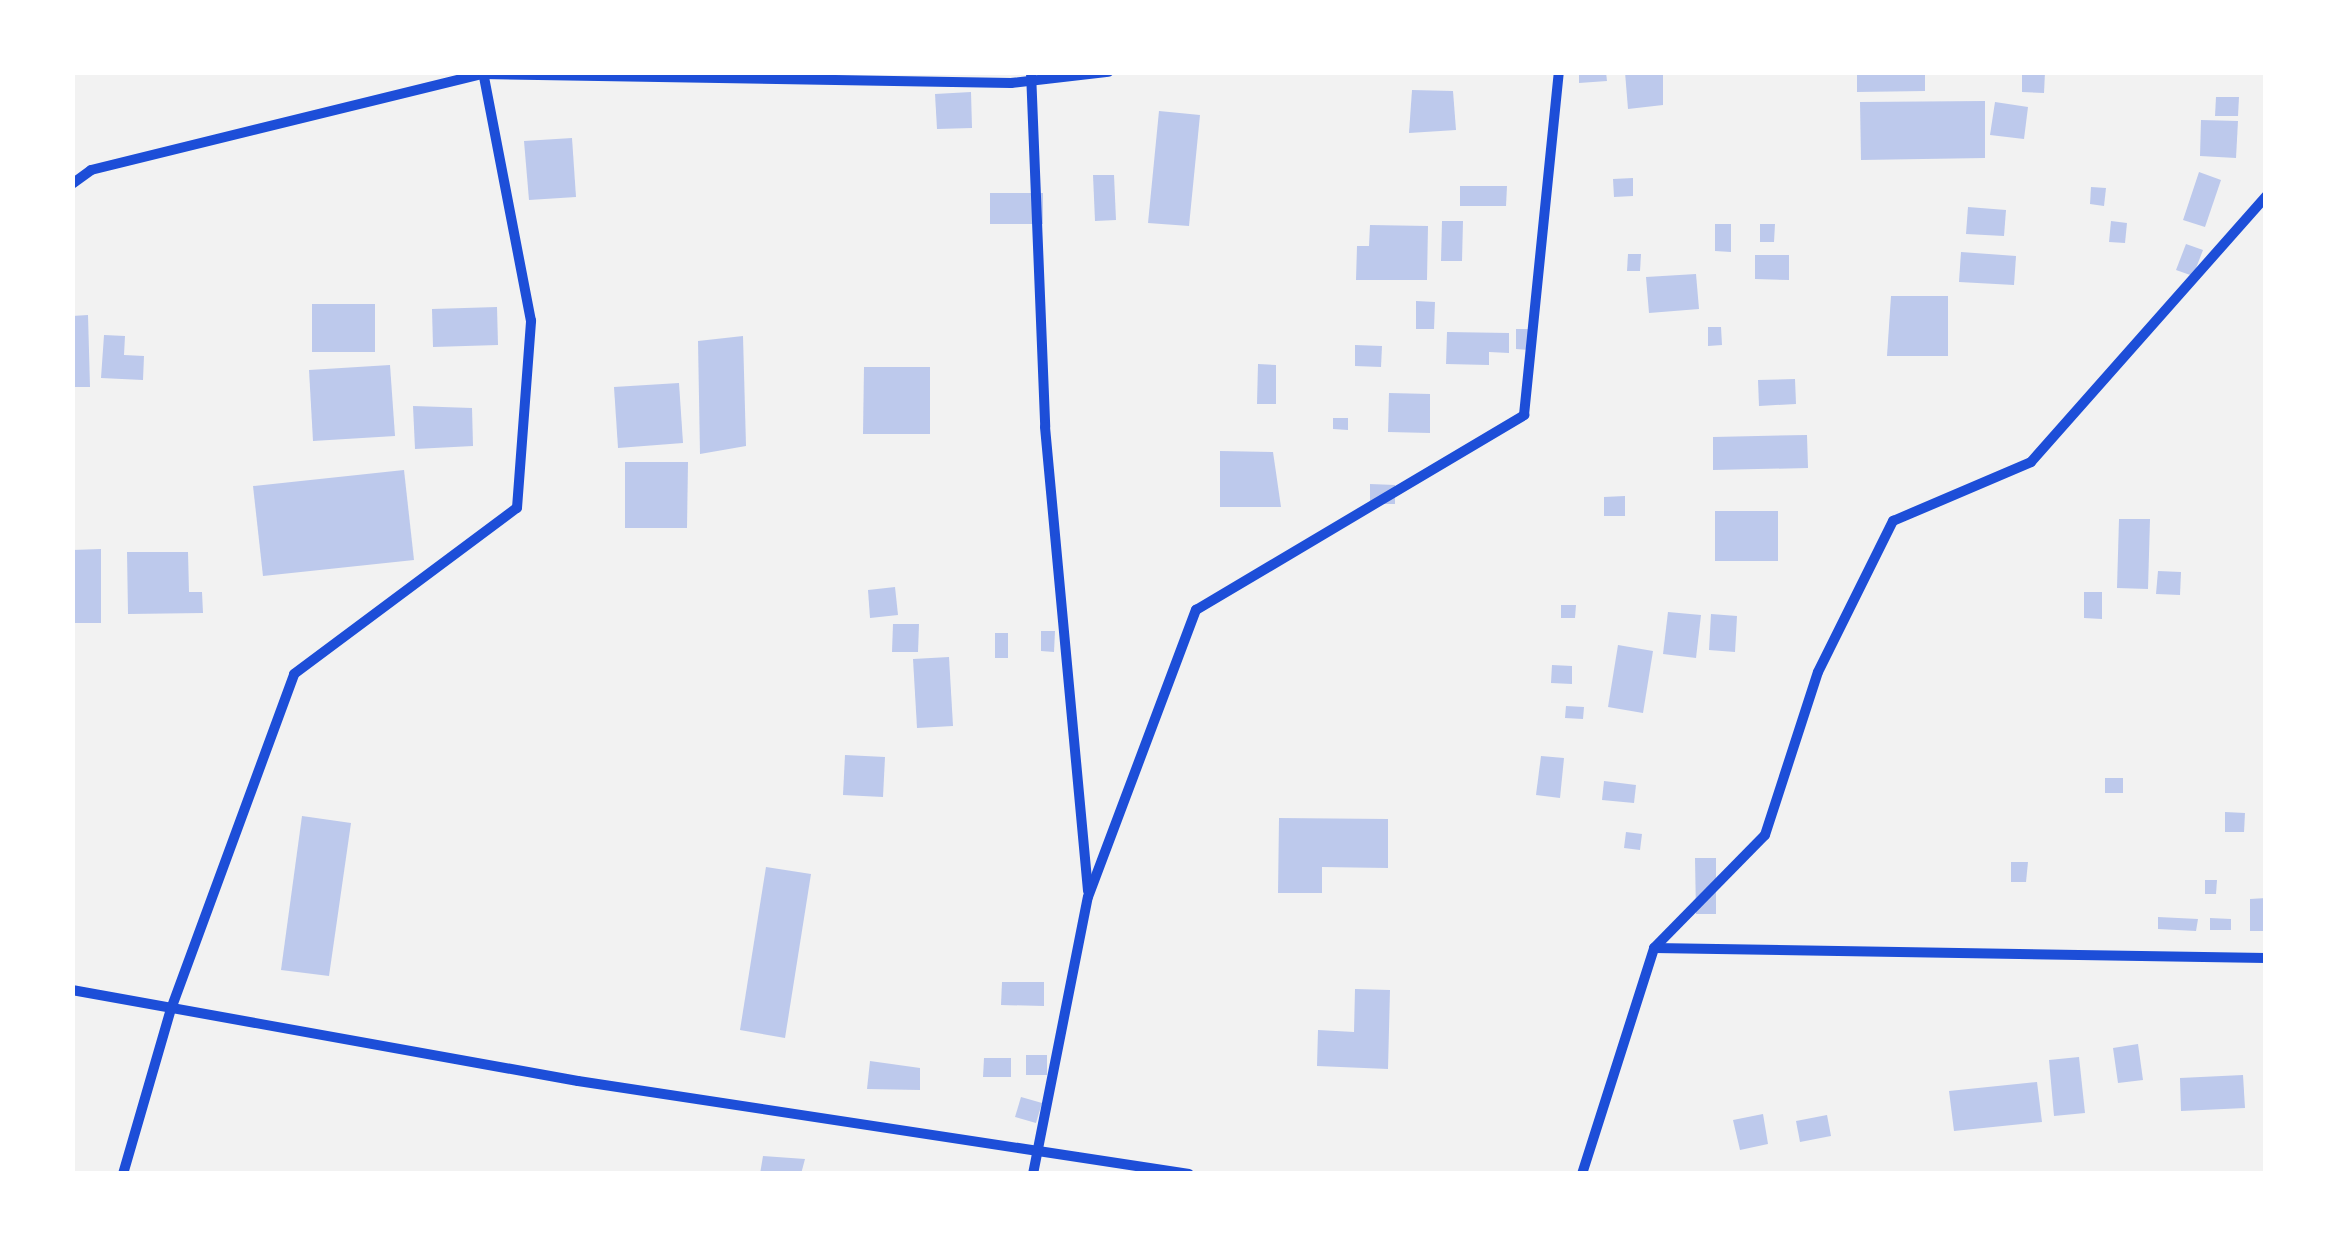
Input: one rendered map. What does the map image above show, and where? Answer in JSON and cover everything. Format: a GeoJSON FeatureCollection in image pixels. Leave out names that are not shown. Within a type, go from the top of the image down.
{"type":"FeatureCollection","features":[{"type":"Feature","properties":{"kind":"street"},"geometry":{"type":"LineString","coordinates":[[72,184],[91,170],[483,73],[1032,77],[1108,72]]}},
{"type":"Feature","properties":{"kind":"street"},"geometry":{"type":"LineString","coordinates":[[1033,1174],[1042,1157],[1088,897],[1196,610],[1524,415],[1558,72]]}},
{"type":"Feature","properties":{"kind":"street"},"geometry":{"type":"LineString","coordinates":[[122,1174],[171,1008],[294,674],[517,508],[531,320],[483,73]]}},
{"type":"Feature","properties":{"kind":"street"},"geometry":{"type":"LineString","coordinates":[[1032,77],[1045,427],[1088,897]]}},
{"type":"Feature","properties":{"kind":"street"},"geometry":{"type":"LineString","coordinates":[[1582,1174],[1654,948],[1764,835],[1818,672],[1894,520],[2030,462],[2266,196]]}},
{"type":"Feature","properties":{"kind":"street"},"geometry":{"type":"LineString","coordinates":[[1654,948],[2266,958]]}},
{"type":"Feature","properties":{"kind":"street"},"geometry":{"type":"LineString","coordinates":[[72,990],[1042,1157],[1189,1174]]}},
{"type":"Feature","properties":{"kind":"building"},"geometry":{"type":"Polygon","coordinates":[[[1579,72],[1606,72],[1607,81],[1579,83],[1579,72]]]}},
{"type":"Feature","properties":{"kind":"building"},"geometry":{"type":"Polygon","coordinates":[[[1625,72],[1663,72],[1663,105],[1628,109],[1625,72]]]}},
{"type":"Feature","properties":{"kind":"building"},"geometry":{"type":"Polygon","coordinates":[[[1857,72],[1925,72],[1925,91],[1857,92],[1857,72]]]}},
{"type":"Feature","properties":{"kind":"building"},"geometry":{"type":"Polygon","coordinates":[[[2022,72],[2045,72],[2044,93],[2022,92],[2022,72]]]}},
{"type":"Feature","properties":{"kind":"building"},"geometry":{"type":"Polygon","coordinates":[[[1412,90],[1453,91],[1456,130],[1409,133],[1412,90]]]}},
{"type":"Feature","properties":{"kind":"building"},"geometry":{"type":"Polygon","coordinates":[[[971,92],[972,128],[937,129],[935,94],[971,92]]]}},
{"type":"Feature","properties":{"kind":"building"},"geometry":{"type":"Polygon","coordinates":[[[2216,97],[2239,97],[2238,116],[2215,116],[2216,97]]]}},
{"type":"Feature","properties":{"kind":"building"},"geometry":{"type":"Polygon","coordinates":[[[1985,101],[1985,158],[1861,160],[1860,102],[1985,101]]]}},
{"type":"Feature","properties":{"kind":"building"},"geometry":{"type":"Polygon","coordinates":[[[1995,102],[2028,107],[2024,139],[1990,135],[1995,102]]]}},
{"type":"Feature","properties":{"kind":"building"},"geometry":{"type":"Polygon","coordinates":[[[1159,111],[1200,115],[1189,226],[1148,223],[1159,111]]]}},
{"type":"Feature","properties":{"kind":"building"},"geometry":{"type":"Polygon","coordinates":[[[2201,120],[2238,121],[2236,158],[2200,156],[2201,120]]]}},
{"type":"Feature","properties":{"kind":"building"},"geometry":{"type":"Polygon","coordinates":[[[572,138],[576,197],[529,200],[524,141],[572,138]]]}},
{"type":"Feature","properties":{"kind":"building"},"geometry":{"type":"Polygon","coordinates":[[[2199,172],[2221,180],[2205,227],[2183,220],[2199,172]]]}},
{"type":"Feature","properties":{"kind":"building"},"geometry":{"type":"Polygon","coordinates":[[[1093,175],[1114,175],[1116,220],[1095,221],[1093,175]]]}},
{"type":"Feature","properties":{"kind":"building"},"geometry":{"type":"Polygon","coordinates":[[[1633,178],[1633,196],[1614,197],[1613,179],[1633,178]]]}},
{"type":"Feature","properties":{"kind":"building"},"geometry":{"type":"Polygon","coordinates":[[[1460,186],[1507,186],[1506,206],[1460,206],[1460,186]]]}},
{"type":"Feature","properties":{"kind":"building"},"geometry":{"type":"Polygon","coordinates":[[[2091,187],[2106,188],[2104,206],[2090,204],[2091,187]]]}},
{"type":"Feature","properties":{"kind":"building"},"geometry":{"type":"Polygon","coordinates":[[[990,193],[1043,193],[1043,224],[990,224],[990,193]]]}},
{"type":"Feature","properties":{"kind":"building"},"geometry":{"type":"Polygon","coordinates":[[[1968,207],[2006,210],[2004,236],[1966,234],[1968,207]]]}},
{"type":"Feature","properties":{"kind":"building"},"geometry":{"type":"Polygon","coordinates":[[[1442,221],[1463,221],[1462,261],[1441,261],[1442,221]]]}},
{"type":"Feature","properties":{"kind":"building"},"geometry":{"type":"Polygon","coordinates":[[[2111,221],[2127,223],[2125,243],[2109,242],[2111,221]]]}},
{"type":"Feature","properties":{"kind":"building"},"geometry":{"type":"Polygon","coordinates":[[[1715,224],[1731,224],[1731,252],[1715,251],[1715,224]]]}},
{"type":"Feature","properties":{"kind":"building"},"geometry":{"type":"Polygon","coordinates":[[[1760,224],[1775,224],[1774,242],[1760,242],[1760,224]]]}},
{"type":"Feature","properties":{"kind":"building"},"geometry":{"type":"Polygon","coordinates":[[[1370,225],[1428,226],[1427,280],[1356,280],[1357,246],[1369,246],[1370,225]]]}},
{"type":"Feature","properties":{"kind":"building"},"geometry":{"type":"Polygon","coordinates":[[[2186,244],[2203,250],[2193,276],[2176,270],[2186,244]]]}},
{"type":"Feature","properties":{"kind":"building"},"geometry":{"type":"Polygon","coordinates":[[[1961,252],[2016,256],[2014,285],[1959,282],[1961,252]]]}},
{"type":"Feature","properties":{"kind":"building"},"geometry":{"type":"Polygon","coordinates":[[[1628,254],[1641,254],[1640,271],[1627,271],[1628,254]]]}},
{"type":"Feature","properties":{"kind":"building"},"geometry":{"type":"Polygon","coordinates":[[[1755,255],[1789,255],[1789,280],[1755,279],[1755,255]]]}},
{"type":"Feature","properties":{"kind":"building"},"geometry":{"type":"Polygon","coordinates":[[[1696,274],[1699,309],[1649,313],[1646,277],[1696,274]]]}},
{"type":"Feature","properties":{"kind":"building"},"geometry":{"type":"Polygon","coordinates":[[[1891,296],[1948,296],[1948,356],[1887,356],[1891,296]]]}},
{"type":"Feature","properties":{"kind":"building"},"geometry":{"type":"Polygon","coordinates":[[[1416,301],[1435,302],[1434,329],[1416,329],[1416,301]]]}},
{"type":"Feature","properties":{"kind":"building"},"geometry":{"type":"Polygon","coordinates":[[[312,304],[375,304],[375,352],[312,352],[312,304]]]}},
{"type":"Feature","properties":{"kind":"building"},"geometry":{"type":"Polygon","coordinates":[[[497,307],[498,345],[433,347],[432,309],[497,307]]]}},
{"type":"Feature","properties":{"kind":"building"},"geometry":{"type":"Polygon","coordinates":[[[88,315],[90,387],[72,387],[72,316],[88,315]]]}},
{"type":"Feature","properties":{"kind":"building"},"geometry":{"type":"Polygon","coordinates":[[[1708,327],[1721,327],[1722,345],[1708,346],[1708,327]]]}},
{"type":"Feature","properties":{"kind":"building"},"geometry":{"type":"Polygon","coordinates":[[[1516,329],[1531,329],[1530,350],[1516,349],[1516,329]]]}},
{"type":"Feature","properties":{"kind":"building"},"geometry":{"type":"Polygon","coordinates":[[[1447,332],[1509,333],[1509,353],[1489,352],[1489,365],[1446,364],[1447,332]]]}},
{"type":"Feature","properties":{"kind":"building"},"geometry":{"type":"Polygon","coordinates":[[[104,335],[125,336],[124,355],[144,356],[143,380],[101,378],[104,335]]]}},
{"type":"Feature","properties":{"kind":"building"},"geometry":{"type":"Polygon","coordinates":[[[743,336],[746,446],[700,454],[698,341],[743,336]]]}},
{"type":"Feature","properties":{"kind":"building"},"geometry":{"type":"Polygon","coordinates":[[[1355,345],[1382,346],[1381,367],[1355,366],[1355,345]]]}},
{"type":"Feature","properties":{"kind":"building"},"geometry":{"type":"Polygon","coordinates":[[[1258,364],[1276,365],[1276,404],[1257,404],[1258,364]]]}},
{"type":"Feature","properties":{"kind":"building"},"geometry":{"type":"Polygon","coordinates":[[[390,365],[395,436],[313,441],[309,370],[390,365]]]}},
{"type":"Feature","properties":{"kind":"building"},"geometry":{"type":"Polygon","coordinates":[[[864,367],[930,367],[930,434],[863,434],[864,367]]]}},
{"type":"Feature","properties":{"kind":"building"},"geometry":{"type":"Polygon","coordinates":[[[1795,379],[1796,404],[1759,406],[1758,380],[1795,379]]]}},
{"type":"Feature","properties":{"kind":"building"},"geometry":{"type":"Polygon","coordinates":[[[679,383],[683,443],[618,448],[614,387],[679,383]]]}},
{"type":"Feature","properties":{"kind":"building"},"geometry":{"type":"Polygon","coordinates":[[[1389,393],[1430,394],[1430,433],[1388,432],[1389,393]]]}},
{"type":"Feature","properties":{"kind":"building"},"geometry":{"type":"Polygon","coordinates":[[[413,406],[472,408],[473,446],[415,449],[413,406]]]}},
{"type":"Feature","properties":{"kind":"building"},"geometry":{"type":"Polygon","coordinates":[[[1333,418],[1348,418],[1348,430],[1333,429],[1333,418]]]}},
{"type":"Feature","properties":{"kind":"building"},"geometry":{"type":"Polygon","coordinates":[[[1807,435],[1808,468],[1713,470],[1713,437],[1807,435]]]}},
{"type":"Feature","properties":{"kind":"building"},"geometry":{"type":"Polygon","coordinates":[[[1220,451],[1273,452],[1281,507],[1220,507],[1220,451]]]}},
{"type":"Feature","properties":{"kind":"building"},"geometry":{"type":"Polygon","coordinates":[[[625,462],[688,462],[687,528],[625,528],[625,462]]]}},
{"type":"Feature","properties":{"kind":"building"},"geometry":{"type":"Polygon","coordinates":[[[404,470],[414,560],[263,576],[253,486],[404,470]]]}},
{"type":"Feature","properties":{"kind":"building"},"geometry":{"type":"Polygon","coordinates":[[[1370,484],[1395,485],[1395,504],[1370,504],[1370,484]]]}},
{"type":"Feature","properties":{"kind":"building"},"geometry":{"type":"Polygon","coordinates":[[[1625,496],[1625,516],[1604,516],[1604,497],[1625,496]]]}},
{"type":"Feature","properties":{"kind":"building"},"geometry":{"type":"Polygon","coordinates":[[[1715,511],[1778,511],[1778,561],[1715,561],[1715,511]]]}},
{"type":"Feature","properties":{"kind":"building"},"geometry":{"type":"Polygon","coordinates":[[[2119,519],[2150,519],[2148,589],[2117,588],[2119,519]]]}},
{"type":"Feature","properties":{"kind":"building"},"geometry":{"type":"Polygon","coordinates":[[[101,549],[101,623],[72,623],[72,550],[101,549]]]}},
{"type":"Feature","properties":{"kind":"building"},"geometry":{"type":"Polygon","coordinates":[[[127,552],[188,552],[189,592],[202,592],[203,613],[128,614],[127,552]]]}},
{"type":"Feature","properties":{"kind":"building"},"geometry":{"type":"Polygon","coordinates":[[[2158,571],[2181,572],[2180,595],[2156,594],[2158,571]]]}},
{"type":"Feature","properties":{"kind":"building"},"geometry":{"type":"Polygon","coordinates":[[[895,587],[898,615],[870,618],[868,590],[895,587]]]}},
{"type":"Feature","properties":{"kind":"building"},"geometry":{"type":"Polygon","coordinates":[[[2084,592],[2102,592],[2102,619],[2084,618],[2084,592]]]}},
{"type":"Feature","properties":{"kind":"building"},"geometry":{"type":"Polygon","coordinates":[[[1561,605],[1576,605],[1575,618],[1561,618],[1561,605]]]}},
{"type":"Feature","properties":{"kind":"building"},"geometry":{"type":"Polygon","coordinates":[[[1668,612],[1701,615],[1696,658],[1663,654],[1668,612]]]}},
{"type":"Feature","properties":{"kind":"building"},"geometry":{"type":"Polygon","coordinates":[[[1711,614],[1737,616],[1735,652],[1709,650],[1711,614]]]}},
{"type":"Feature","properties":{"kind":"building"},"geometry":{"type":"Polygon","coordinates":[[[893,624],[919,624],[918,652],[892,652],[893,624]]]}},
{"type":"Feature","properties":{"kind":"building"},"geometry":{"type":"Polygon","coordinates":[[[1041,631],[1055,631],[1054,652],[1041,651],[1041,631]]]}},
{"type":"Feature","properties":{"kind":"building"},"geometry":{"type":"Polygon","coordinates":[[[995,633],[1008,633],[1008,658],[995,658],[995,633]]]}},
{"type":"Feature","properties":{"kind":"building"},"geometry":{"type":"Polygon","coordinates":[[[1618,645],[1653,651],[1643,713],[1608,707],[1618,645]]]}},
{"type":"Feature","properties":{"kind":"building"},"geometry":{"type":"Polygon","coordinates":[[[949,657],[953,726],[917,728],[913,659],[949,657]]]}},
{"type":"Feature","properties":{"kind":"building"},"geometry":{"type":"Polygon","coordinates":[[[1552,665],[1572,666],[1572,684],[1551,683],[1552,665]]]}},
{"type":"Feature","properties":{"kind":"building"},"geometry":{"type":"Polygon","coordinates":[[[1566,706],[1584,707],[1583,719],[1565,718],[1566,706]]]}},
{"type":"Feature","properties":{"kind":"building"},"geometry":{"type":"Polygon","coordinates":[[[845,755],[885,757],[883,797],[843,795],[845,755]]]}},
{"type":"Feature","properties":{"kind":"building"},"geometry":{"type":"Polygon","coordinates":[[[1541,756],[1564,758],[1560,798],[1536,795],[1541,756]]]}},
{"type":"Feature","properties":{"kind":"building"},"geometry":{"type":"Polygon","coordinates":[[[2105,778],[2123,778],[2123,793],[2105,793],[2105,778]]]}},
{"type":"Feature","properties":{"kind":"building"},"geometry":{"type":"Polygon","coordinates":[[[1604,781],[1636,785],[1634,803],[1602,800],[1604,781]]]}},
{"type":"Feature","properties":{"kind":"building"},"geometry":{"type":"Polygon","coordinates":[[[2225,812],[2245,813],[2244,832],[2225,832],[2225,812]]]}},
{"type":"Feature","properties":{"kind":"building"},"geometry":{"type":"Polygon","coordinates":[[[302,816],[351,823],[329,976],[281,970],[302,816]]]}},
{"type":"Feature","properties":{"kind":"building"},"geometry":{"type":"Polygon","coordinates":[[[1279,818],[1388,819],[1388,868],[1322,867],[1322,893],[1278,893],[1279,818]]]}},
{"type":"Feature","properties":{"kind":"building"},"geometry":{"type":"Polygon","coordinates":[[[1626,832],[1642,834],[1640,850],[1624,848],[1626,832]]]}},
{"type":"Feature","properties":{"kind":"building"},"geometry":{"type":"Polygon","coordinates":[[[1695,858],[1716,858],[1716,914],[1696,914],[1695,858]]]}},
{"type":"Feature","properties":{"kind":"building"},"geometry":{"type":"Polygon","coordinates":[[[2011,862],[2028,862],[2026,882],[2011,882],[2011,862]]]}},
{"type":"Feature","properties":{"kind":"building"},"geometry":{"type":"Polygon","coordinates":[[[766,867],[811,874],[785,1038],[740,1030],[766,867]]]}},
{"type":"Feature","properties":{"kind":"building"},"geometry":{"type":"Polygon","coordinates":[[[2205,880],[2217,880],[2216,894],[2205,894],[2205,880]]]}},
{"type":"Feature","properties":{"kind":"building"},"geometry":{"type":"Polygon","coordinates":[[[2266,898],[2266,931],[2250,931],[2250,899],[2266,898]]]}},
{"type":"Feature","properties":{"kind":"building"},"geometry":{"type":"Polygon","coordinates":[[[2158,917],[2198,919],[2196,931],[2158,929],[2158,917]]]}},
{"type":"Feature","properties":{"kind":"building"},"geometry":{"type":"Polygon","coordinates":[[[2210,918],[2231,919],[2231,930],[2210,930],[2210,918]]]}},
{"type":"Feature","properties":{"kind":"building"},"geometry":{"type":"Polygon","coordinates":[[[1002,982],[1044,982],[1044,1006],[1001,1005],[1002,982]]]}},
{"type":"Feature","properties":{"kind":"building"},"geometry":{"type":"Polygon","coordinates":[[[1355,989],[1390,990],[1388,1069],[1317,1066],[1318,1030],[1354,1032],[1355,989]]]}},
{"type":"Feature","properties":{"kind":"building"},"geometry":{"type":"Polygon","coordinates":[[[2138,1044],[2143,1080],[2118,1083],[2113,1048],[2138,1044]]]}},
{"type":"Feature","properties":{"kind":"building"},"geometry":{"type":"Polygon","coordinates":[[[1026,1055],[1047,1055],[1047,1075],[1026,1075],[1026,1055]]]}},
{"type":"Feature","properties":{"kind":"building"},"geometry":{"type":"Polygon","coordinates":[[[2079,1057],[2085,1113],[2054,1116],[2049,1060],[2079,1057]]]}},
{"type":"Feature","properties":{"kind":"building"},"geometry":{"type":"Polygon","coordinates":[[[984,1058],[1011,1058],[1011,1077],[983,1077],[984,1058]]]}},
{"type":"Feature","properties":{"kind":"building"},"geometry":{"type":"Polygon","coordinates":[[[870,1061],[920,1068],[920,1090],[867,1089],[870,1061]]]}},
{"type":"Feature","properties":{"kind":"building"},"geometry":{"type":"Polygon","coordinates":[[[2243,1075],[2245,1108],[2181,1111],[2180,1078],[2243,1075]]]}},
{"type":"Feature","properties":{"kind":"building"},"geometry":{"type":"Polygon","coordinates":[[[2037,1082],[2042,1122],[1954,1131],[1949,1091],[2037,1082]]]}},
{"type":"Feature","properties":{"kind":"building"},"geometry":{"type":"Polygon","coordinates":[[[1021,1097],[1042,1103],[1036,1123],[1015,1117],[1021,1097]]]}},
{"type":"Feature","properties":{"kind":"building"},"geometry":{"type":"Polygon","coordinates":[[[1763,1114],[1768,1144],[1740,1150],[1733,1120],[1763,1114]]]}},
{"type":"Feature","properties":{"kind":"building"},"geometry":{"type":"Polygon","coordinates":[[[1827,1115],[1831,1136],[1800,1142],[1796,1121],[1827,1115]]]}},
{"type":"Feature","properties":{"kind":"building"},"geometry":{"type":"Polygon","coordinates":[[[763,1156],[805,1159],[801,1174],[760,1174],[763,1156]]]}}]}
